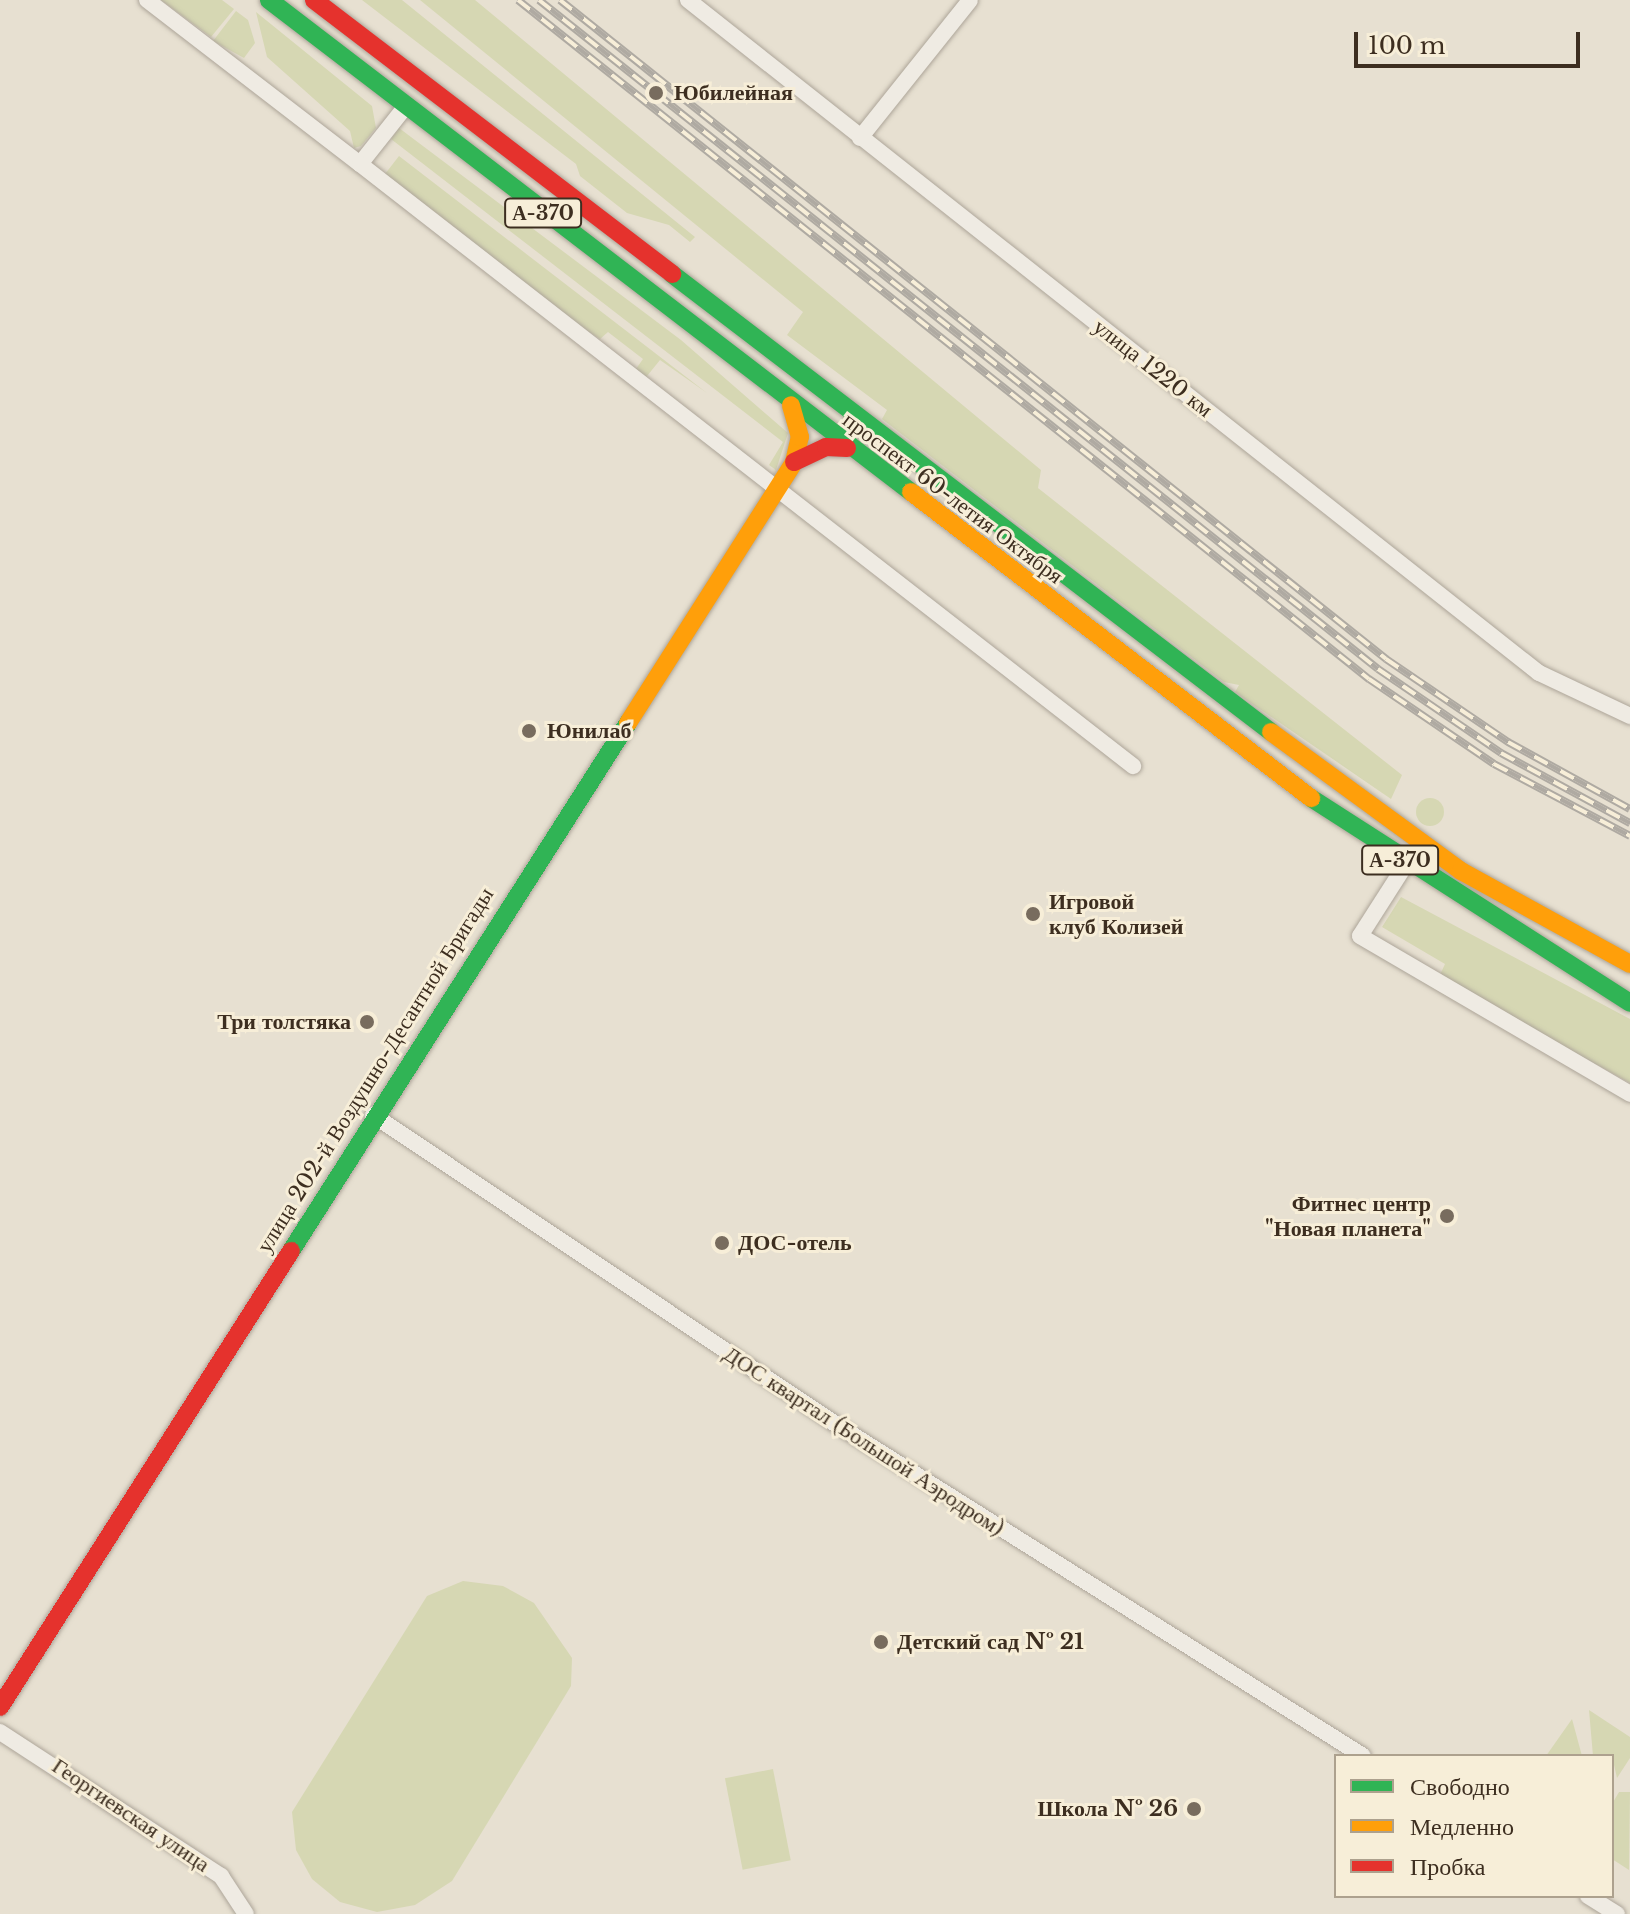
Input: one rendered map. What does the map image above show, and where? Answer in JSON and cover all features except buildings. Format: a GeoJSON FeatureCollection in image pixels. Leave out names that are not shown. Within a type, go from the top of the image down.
{"type":"FeatureCollection","features":[{"type":"Feature","properties":{"kind":"main road","name":"проспект 60-летия Октября"},"geometry":{"type":"LineString","coordinates":[[269,0],[847,448],[1406,864],[1630,1003]]}},
{"type":"Feature","properties":{"kind":"main road","name":"проспект 60-летия Октября"},"geometry":{"type":"LineString","coordinates":[[314,0],[1340,785],[1461,871],[1630,964]]}},
{"type":"Feature","properties":{"kind":"main road"},"geometry":{"type":"LineString","coordinates":[[791,405],[800,437],[794,462]]}},
{"type":"Feature","properties":{"kind":"main road"},"geometry":{"type":"LineString","coordinates":[[794,462],[826,447],[847,448]]}},
{"type":"Feature","properties":{"kind":"main road","name":"улица 202-й Воздушно-Десантной Бригады"},"geometry":{"type":"LineString","coordinates":[[0,1707],[373,1115],[794,462]]}},
{"type":"Feature","properties":{"kind":"street"},"geometry":{"type":"LineString","coordinates":[[147,0],[1133,766]]}},
{"type":"Feature","properties":{"kind":"street","name":"улица 1220 км"},"geometry":{"type":"LineString","coordinates":[[688,0],[1539,673],[1630,716]]}},
{"type":"Feature","properties":{"kind":"street"},"geometry":{"type":"LineString","coordinates":[[860,138],[970,0]]}},
{"type":"Feature","properties":{"kind":"street"},"geometry":{"type":"LineString","coordinates":[[360,164],[406,106]]}},
{"type":"Feature","properties":{"kind":"street"},"geometry":{"type":"LineString","coordinates":[[1406,864],[1360,936],[1630,1094]]}},
{"type":"Feature","properties":{"kind":"street","name":"ДОС квартал (Большой Аэродром)"},"geometry":{"type":"LineString","coordinates":[[373,1115],[837,1425],[1360,1754]]}},
{"type":"Feature","properties":{"kind":"street","name":"Георгиевская улица"},"geometry":{"type":"LineString","coordinates":[[0,1732],[221,1876],[246,1914]]}},
{"type":"Feature","properties":{"kind":"street"},"geometry":{"type":"LineString","coordinates":[[1591,1898],[1617,1914]]}},
{"type":"Feature","properties":{"kind":"green space"},"geometry":{"type":"Polygon","coordinates":[[[161,0],[222,0],[234,9],[211,37],[161,0]]]}},
{"type":"Feature","properties":{"kind":"green space"},"geometry":{"type":"Polygon","coordinates":[[[362,0],[402,0],[695,237],[690,242],[669,225],[627,213],[580,176],[576,164],[362,0]]]}},
{"type":"Feature","properties":{"kind":"green space"},"geometry":{"type":"Polygon","coordinates":[[[420,0],[475,0],[1041,470],[1038,488],[1402,775],[1391,799],[1235,692],[1239,685],[1224,682],[882,419],[887,410],[787,335],[803,312],[420,0]]]}},
{"type":"Feature","properties":{"kind":"green space"},"geometry":{"type":"Polygon","coordinates":[[[236,11],[248,20],[255,43],[244,58],[213,41],[236,11]]]}},
{"type":"Feature","properties":{"kind":"green space"},"geometry":{"type":"Polygon","coordinates":[[[256,12],[372,106],[376,128],[361,146],[354,148],[350,131],[267,57],[256,12]]]}},
{"type":"Feature","properties":{"kind":"green space"},"geometry":{"type":"Polygon","coordinates":[[[399,128],[681,340],[788,433],[776,470],[769,465],[783,442],[391,139],[399,128]]]}},
{"type":"Feature","properties":{"kind":"green space"},"geometry":{"type":"Polygon","coordinates":[[[399,156],[707,393],[660,360],[643,381],[633,373],[643,359],[608,332],[600,339],[589,332],[385,174],[399,156]]]}},
{"type":"Feature","properties":{"kind":"green space"},"geometry":{"type":"Polygon","coordinates":[[[1430,798],[1440,802],[1444,812],[1440,822],[1430,826],[1420,822],[1416,812],[1420,802],[1430,798]]]}},
{"type":"Feature","properties":{"kind":"green space"},"geometry":{"type":"Polygon","coordinates":[[[1401,897],[1630,1019],[1630,1083],[1439,977],[1445,964],[1382,927],[1401,897]]]}},
{"type":"Feature","properties":{"kind":"green space"},"geometry":{"type":"Polygon","coordinates":[[[463,1581],[503,1586],[534,1603],[572,1658],[571,1686],[452,1881],[415,1905],[377,1912],[340,1902],[312,1879],[296,1850],[292,1812],[427,1596],[463,1581]]]}},
{"type":"Feature","properties":{"kind":"green space"},"geometry":{"type":"Polygon","coordinates":[[[1589,1710],[1630,1737],[1630,1758],[1617,1778],[1614,1754],[1593,1754],[1589,1710]]]}},
{"type":"Feature","properties":{"kind":"green space"},"geometry":{"type":"Polygon","coordinates":[[[1572,1719],[1581,1754],[1547,1754],[1572,1719]]]}},
{"type":"Feature","properties":{"kind":"green space"},"geometry":{"type":"Polygon","coordinates":[[[773,1769],[791,1860],[743,1870],[725,1778],[773,1769]]]}},
{"type":"Feature","properties":{"kind":"green space"},"geometry":{"type":"Polygon","coordinates":[[[1619,1792],[1630,1792],[1629,1870],[1614,1860],[1614,1801],[1619,1792]]]}},
{"type":"Feature","properties":{"kind":"railway"},"geometry":{"type":"LineString","coordinates":[[518,0],[1369,679],[1494,764],[1630,836]]}},
{"type":"Feature","properties":{"kind":"railway"},"geometry":{"type":"LineString","coordinates":[[539,0],[1378,669],[1501,753],[1630,823]]}},
{"type":"Feature","properties":{"kind":"railway"},"geometry":{"type":"LineString","coordinates":[[560,0],[1386,659],[1508,742],[1630,809]]}},
{"type":"Feature","properties":{"kind":"traffic: fast"},"geometry":{"type":"LineString","coordinates":[[269,0],[911,492]]}},
{"type":"Feature","properties":{"kind":"traffic: fast"},"geometry":{"type":"LineString","coordinates":[[672,274],[1271,732]]}},
{"type":"Feature","properties":{"kind":"traffic: fast"},"geometry":{"type":"LineString","coordinates":[[291,1251],[628,723]]}},
{"type":"Feature","properties":{"kind":"traffic: fast"},"geometry":{"type":"LineString","coordinates":[[1311,798],[1630,1003]]}},
{"type":"Feature","properties":{"kind":"traffic: slow"},"geometry":{"type":"LineString","coordinates":[[628,723],[794,462],[800,437],[791,405]]}},
{"type":"Feature","properties":{"kind":"traffic: slow"},"geometry":{"type":"LineString","coordinates":[[911,492],[1311,798]]}},
{"type":"Feature","properties":{"kind":"traffic: slow"},"geometry":{"type":"LineString","coordinates":[[1271,732],[1461,871],[1630,964]]}},
{"type":"Feature","properties":{"kind":"traffic: jam"},"geometry":{"type":"LineString","coordinates":[[314,0],[672,274]]}},
{"type":"Feature","properties":{"kind":"traffic: jam"},"geometry":{"type":"LineString","coordinates":[[794,462],[826,447],[847,448]]}},
{"type":"Feature","properties":{"kind":"traffic: jam"},"geometry":{"type":"LineString","coordinates":[[0,1707],[291,1251]]}},
{"type":"Feature","properties":{"kind":"place","name":"Юбилейная"},"geometry":{"type":"Point","coordinates":[656,93]}},
{"type":"Feature","properties":{"kind":"place","name":"Юнилаб"},"geometry":{"type":"Point","coordinates":[529,731]}},
{"type":"Feature","properties":{"kind":"place","name":"Игровой клуб Колизей"},"geometry":{"type":"Point","coordinates":[1033,914]}},
{"type":"Feature","properties":{"kind":"place","name":"Три толстяка"},"geometry":{"type":"Point","coordinates":[367,1022]}},
{"type":"Feature","properties":{"kind":"place","name":"Фитнес центр \"Новая планета\""},"geometry":{"type":"Point","coordinates":[1447,1216]}},
{"type":"Feature","properties":{"kind":"place","name":"ДОС-отель"},"geometry":{"type":"Point","coordinates":[722,1243]}},
{"type":"Feature","properties":{"kind":"place","name":"Детский сад № 21"},"geometry":{"type":"Point","coordinates":[881,1642]}},
{"type":"Feature","properties":{"kind":"place","name":"Школа № 26"},"geometry":{"type":"Point","coordinates":[1194,1809]}}]}
